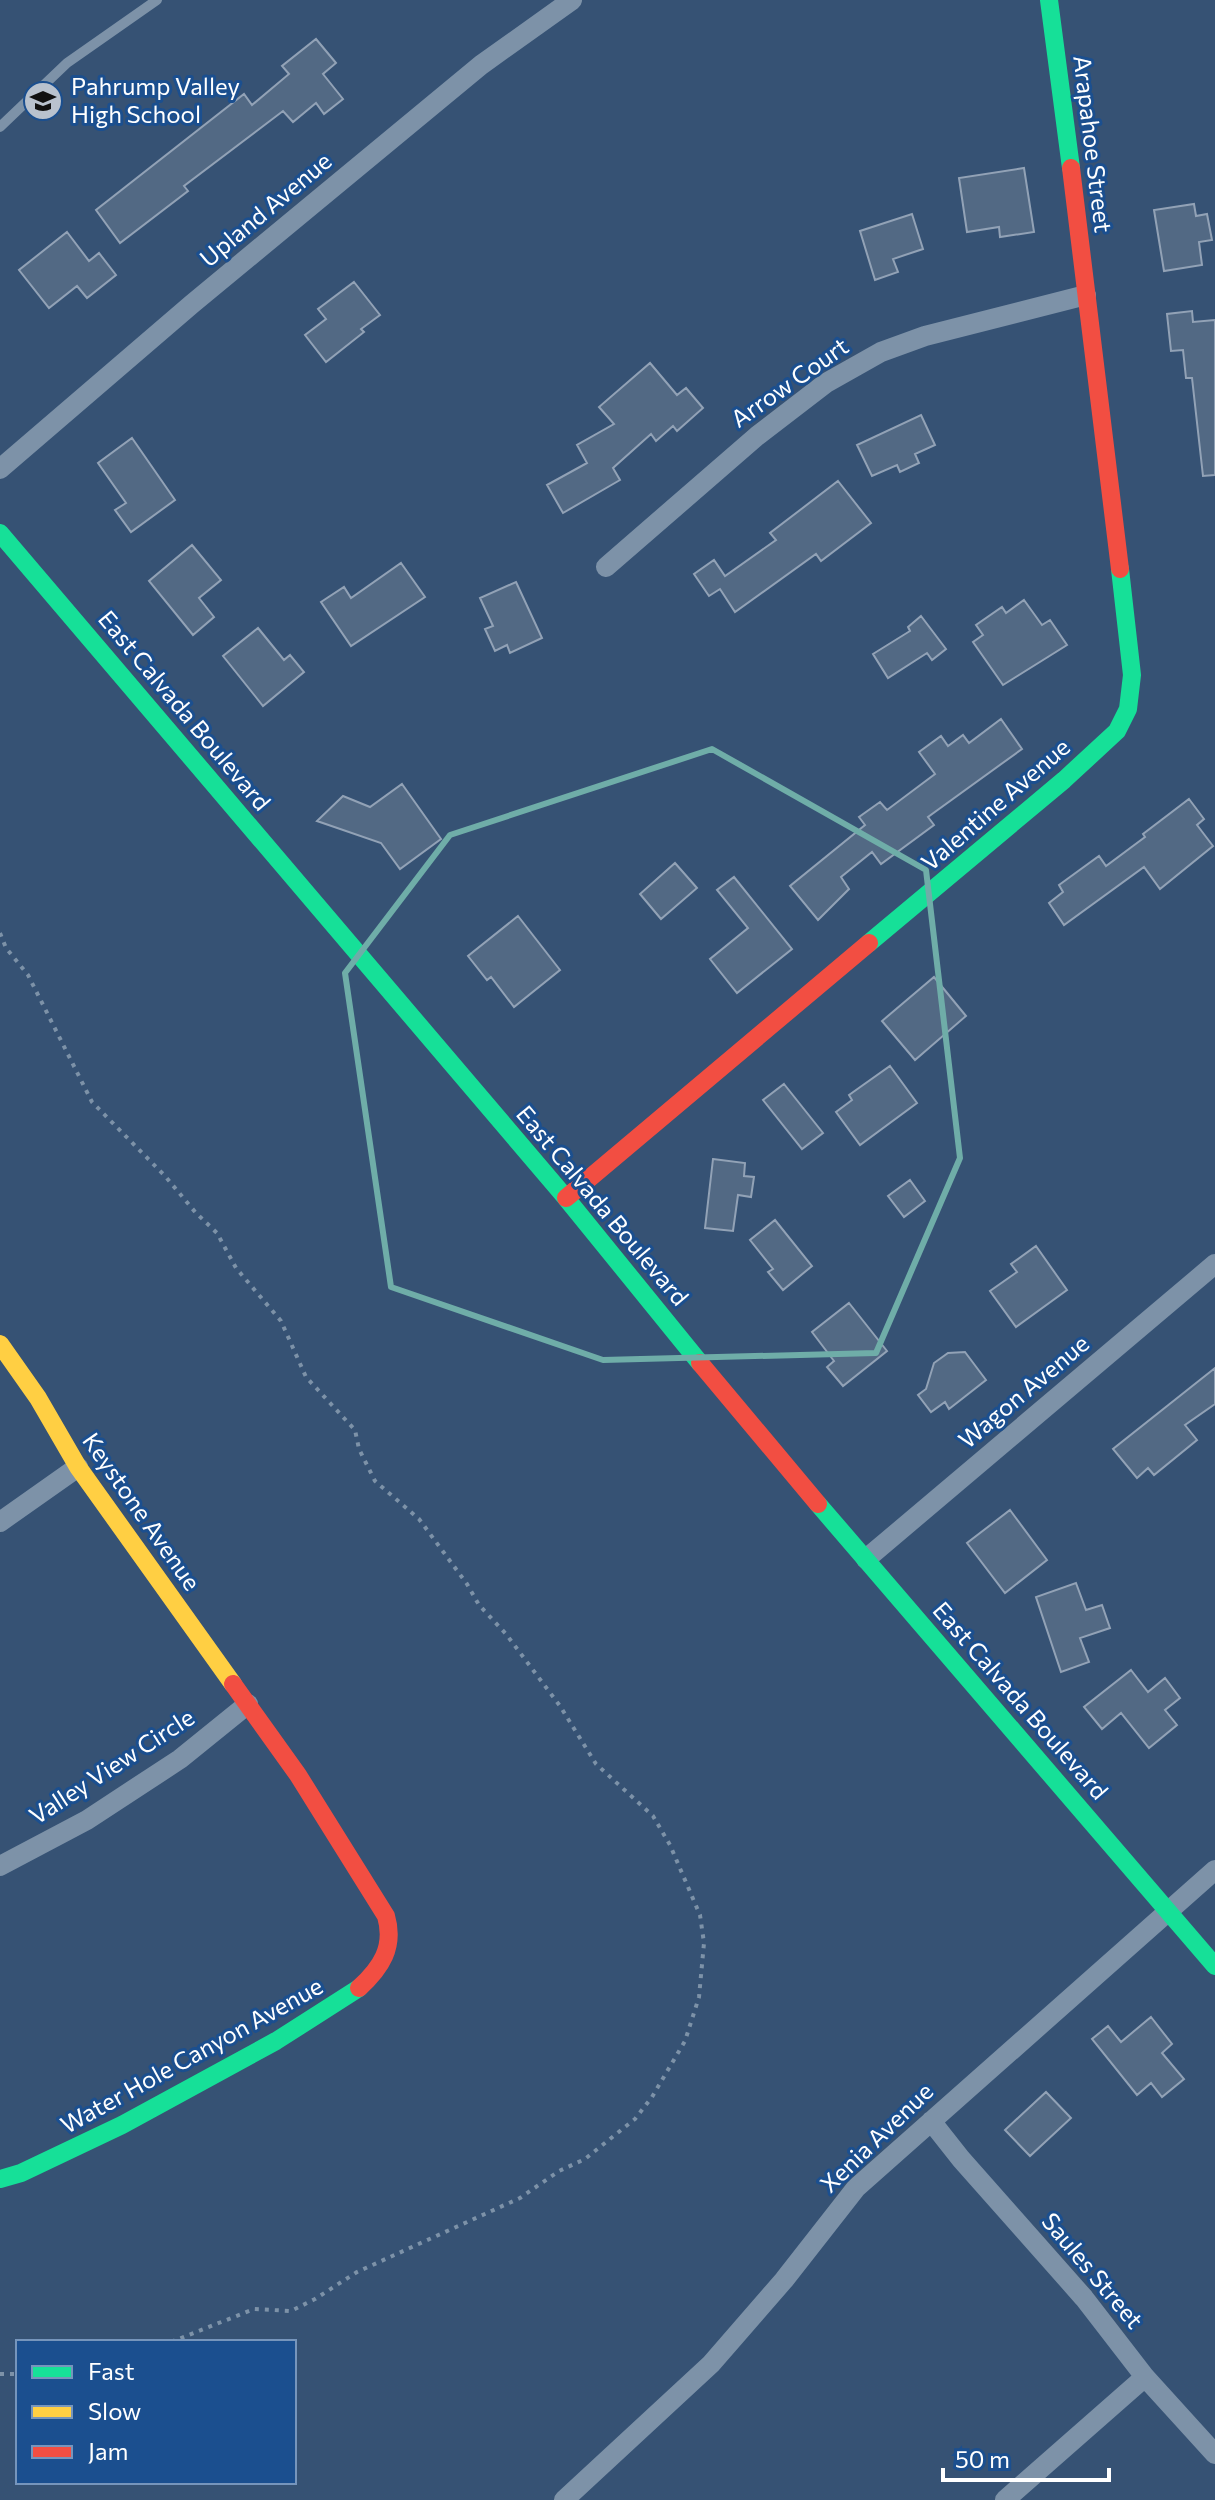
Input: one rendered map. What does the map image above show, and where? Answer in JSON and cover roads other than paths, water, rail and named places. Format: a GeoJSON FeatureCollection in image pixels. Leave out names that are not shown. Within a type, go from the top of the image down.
{"type":"FeatureCollection","features":[{"type":"Feature","properties":{"kind":"street","name":"Upland Avenue"},"geometry":{"type":"LineString","coordinates":[[0,469],[192,304],[469,75],[572,0]]}},
{"type":"Feature","properties":{"kind":"street","name":"Arapahoe Street"},"geometry":{"type":"LineString","coordinates":[[1049,0],[1086,295]]}},
{"type":"Feature","properties":{"kind":"street","name":"Arrow Court"},"geometry":{"type":"LineString","coordinates":[[606,567],[757,436],[826,383],[881,352],[925,336],[1086,295]]}},
{"type":"Feature","properties":{"kind":"street","name":"Valentine Avenue"},"geometry":{"type":"LineString","coordinates":[[566,1198],[1052,790],[1117,731],[1128,709],[1132,675],[1086,295]]}},
{"type":"Feature","properties":{"kind":"street","name":"East Calvada Boulevard"},"geometry":{"type":"LineString","coordinates":[[0,533],[566,1198],[866,1559],[1215,1966]]}},
{"type":"Feature","properties":{"kind":"street","name":"Wagon Avenue"},"geometry":{"type":"LineString","coordinates":[[866,1559],[1215,1264]]}},
{"type":"Feature","properties":{"kind":"street","name":"Keystone Avenue"},"geometry":{"type":"LineString","coordinates":[[0,1344],[38,1398],[78,1467],[248,1704]]}},
{"type":"Feature","properties":{"kind":"street"},"geometry":{"type":"LineString","coordinates":[[0,1522],[78,1467]]}},
{"type":"Feature","properties":{"kind":"street","name":"Valley View Circle"},"geometry":{"type":"LineString","coordinates":[[0,1866],[87,1820],[180,1759],[248,1704]]}},
{"type":"Feature","properties":{"kind":"street","name":"Water Hole Canyon Avenue"},"geometry":{"type":"LineString","coordinates":[[0,2179],[21,2173],[122,2125],[276,2041],[352,1995],[376,1973],[387,1953],[390,1930],[386,1916],[298,1775],[248,1704]]}},
{"type":"Feature","properties":{"kind":"street","name":"Xenia Avenue"},"geometry":{"type":"LineString","coordinates":[[564,2500],[711,2364],[784,2280],[856,2188],[1215,1870]]}},
{"type":"Feature","properties":{"kind":"street","name":"Saules Street"},"geometry":{"type":"LineString","coordinates":[[931,2121],[1084,2298],[1145,2377],[1215,2454]]}},
{"type":"Feature","properties":{"kind":"street"},"geometry":{"type":"LineString","coordinates":[[1005,2500],[1145,2377]]}},
{"type":"Feature","properties":{"kind":"lane"},"geometry":{"type":"LineString","coordinates":[[0,127],[67,63],[157,0]]}},
{"type":"Feature","properties":{"kind":"place","name":"Pahrump Valley High School"},"geometry":{"type":"Point","coordinates":[43,101]}}]}
